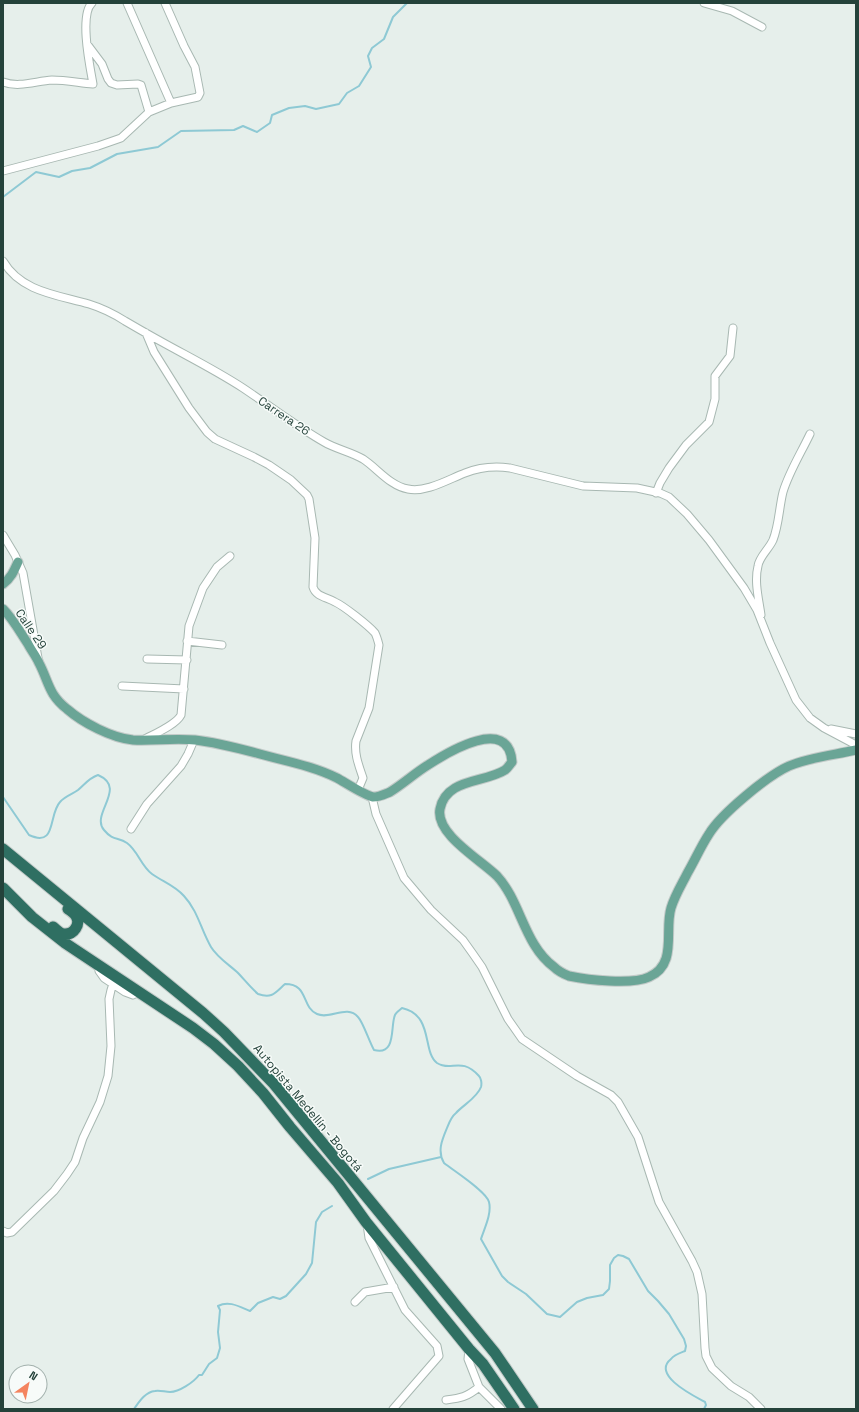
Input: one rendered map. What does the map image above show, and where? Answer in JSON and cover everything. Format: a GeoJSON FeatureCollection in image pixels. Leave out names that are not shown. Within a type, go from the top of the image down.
{"type":"FeatureCollection","features":[{"type":"Feature","properties":{"kind":"highway","name":"Autopista Medellín - Bogotá"},"geometry":{"type":"LineString","coordinates":[[3,849],[224,1032],[265,1074],[495,1353],[533,1409]]}},
{"type":"Feature","properties":{"kind":"highway"},"geometry":{"type":"LineString","coordinates":[[3,885],[11,887],[36,913],[58,931],[71,934],[77,927],[77,918],[40,886],[34,874]]}},
{"type":"Feature","properties":{"kind":"highway","name":"Autopista Medellín - Bogotá"},"geometry":{"type":"LineString","coordinates":[[3,888],[32,917],[55,936],[193,1028],[214,1044],[238,1066],[263,1093],[338,1183],[366,1222],[468,1349],[483,1364],[514,1409]]}},
{"type":"Feature","properties":{"kind":"main road"},"geometry":{"type":"LineString","coordinates":[[3,584],[8,580],[18,562]]}},
{"type":"Feature","properties":{"kind":"main road","name":"Calle 29"},"geometry":{"type":"LineString","coordinates":[[3,609],[39,662],[48,688],[53,696],[68,710],[82,720],[121,738],[142,740],[194,740],[235,748],[317,770],[337,778],[372,797]]}},
{"type":"Feature","properties":{"kind":"main road"},"geometry":{"type":"LineString","coordinates":[[372,797],[380,796],[391,791],[428,765],[465,745],[479,740],[492,738],[498,739],[504,743],[510,749],[512,762],[506,770],[460,785],[452,791],[444,799],[440,807],[439,814],[443,824],[453,838],[488,866],[504,884],[535,947],[545,960],[555,968],[567,975],[587,979],[610,981],[640,980],[659,970],[666,958],[669,946],[669,917],[674,900],[710,833],[718,822],[764,781],[788,767],[808,760],[856,750]]}},
{"type":"Feature","properties":{"kind":"street"},"geometry":{"type":"LineString","coordinates":[[3,82],[9,84],[19,84],[53,80],[93,84],[86,44],[87,12],[92,3]]}},
{"type":"Feature","properties":{"kind":"street"},"geometry":{"type":"LineString","coordinates":[[127,3],[171,103]]}},
{"type":"Feature","properties":{"kind":"street"},"geometry":{"type":"LineString","coordinates":[[3,171],[98,146],[122,138],[149,112],[171,103],[198,97],[200,93],[195,67],[165,3]]}},
{"type":"Feature","properties":{"kind":"street"},"geometry":{"type":"LineString","coordinates":[[704,3],[732,11],[762,27]]}},
{"type":"Feature","properties":{"kind":"street"},"geometry":{"type":"LineString","coordinates":[[86,44],[102,64],[111,83],[117,85],[141,85],[149,112]]}},
{"type":"Feature","properties":{"kind":"street","name":"Carrera 26"},"geometry":{"type":"LineString","coordinates":[[3,261],[13,274],[33,288],[92,305],[124,320],[220,374],[325,442],[362,459],[396,485],[408,489],[420,489],[478,468],[499,466],[583,486],[637,488],[668,497],[687,514],[709,540],[744,588],[757,610],[796,700],[810,718],[824,728],[856,745]]}},
{"type":"Feature","properties":{"kind":"street"},"geometry":{"type":"LineString","coordinates":[[656,493],[669,468],[686,445],[709,422],[715,399],[715,376],[730,356],[733,328]]}},
{"type":"Feature","properties":{"kind":"street"},"geometry":{"type":"LineString","coordinates":[[146,333],[157,358],[189,408],[207,432],[215,439],[269,465],[304,491],[309,499],[315,538],[314,590],[318,595],[342,606],[374,632],[377,638],[379,645],[369,708],[355,746],[357,760],[363,778],[358,790]]}},
{"type":"Feature","properties":{"kind":"street"},"geometry":{"type":"LineString","coordinates":[[763,625],[756,576],[758,564],[773,539],[788,477],[810,434]]}},
{"type":"Feature","properties":{"kind":"street"},"geometry":{"type":"LineString","coordinates":[[3,535],[18,562],[25,583],[39,662]]}},
{"type":"Feature","properties":{"kind":"street"},"geometry":{"type":"LineString","coordinates":[[142,740],[179,719],[181,715],[189,626],[204,588],[217,567],[230,556]]}},
{"type":"Feature","properties":{"kind":"street"},"geometry":{"type":"LineString","coordinates":[[187,641],[222,646]]}},
{"type":"Feature","properties":{"kind":"street"},"geometry":{"type":"LineString","coordinates":[[147,659],[187,660]]}},
{"type":"Feature","properties":{"kind":"street"},"geometry":{"type":"LineString","coordinates":[[122,686],[184,689]]}},
{"type":"Feature","properties":{"kind":"street"},"geometry":{"type":"LineString","coordinates":[[824,728],[856,734]]}},
{"type":"Feature","properties":{"kind":"street"},"geometry":{"type":"LineString","coordinates":[[131,829],[147,804],[181,766],[194,740]]}},
{"type":"Feature","properties":{"kind":"street"},"geometry":{"type":"LineString","coordinates":[[372,797],[376,814],[404,878],[431,910],[463,940],[474,954],[508,1019],[522,1039],[577,1076],[611,1095],[618,1102],[638,1137],[659,1202],[697,1272],[702,1294],[706,1356],[712,1368],[731,1386],[749,1397],[761,1409]]}},
{"type":"Feature","properties":{"kind":"street"},"geometry":{"type":"LineString","coordinates":[[99,966],[101,975],[113,984],[129,994],[133,995],[138,992]]}},
{"type":"Feature","properties":{"kind":"street"},"geometry":{"type":"LineString","coordinates":[[3,1231],[7,1233],[12,1232],[54,1190],[75,1162],[83,1138],[100,1102],[108,1076],[111,1046],[109,999],[113,984]]}},
{"type":"Feature","properties":{"kind":"street"},"geometry":{"type":"LineString","coordinates":[[366,1222],[369,1238],[405,1310],[437,1346],[439,1356],[393,1409]]}},
{"type":"Feature","properties":{"kind":"street"},"geometry":{"type":"LineString","coordinates":[[355,1302],[365,1292],[394,1288]]}},
{"type":"Feature","properties":{"kind":"street"},"geometry":{"type":"LineString","coordinates":[[468,1349],[468,1359],[479,1387],[501,1409]]}},
{"type":"Feature","properties":{"kind":"street"},"geometry":{"type":"LineString","coordinates":[[446,1400],[463,1398],[470,1395],[479,1387]]}},
{"type":"Feature","properties":{"kind":"waterway"},"geometry":{"type":"LineString","coordinates":[[3,197],[36,172],[59,177],[72,171],[90,168],[117,154],[158,147],[181,131],[234,130],[243,126],[257,132],[270,123],[272,115],[289,108],[305,106],[316,109],[339,104],[347,93],[359,86],[371,67],[368,56],[372,48],[384,39],[393,17],[407,3]]}},
{"type":"Feature","properties":{"kind":"waterway"},"geometry":{"type":"LineString","coordinates":[[3,797],[29,835],[38,838],[44,837],[48,834],[56,808],[60,802],[78,790],[90,779],[98,775],[106,780],[110,787],[101,816],[101,824],[104,830],[110,836],[124,841],[131,846],[148,871],[184,896],[193,908],[213,951],[237,972],[258,994],[267,996],[273,994],[285,984],[293,985],[298,988],[312,1011],[317,1014],[327,1015],[344,1012],[354,1013],[362,1023],[374,1050],[381,1051],[386,1049],[391,1039],[395,1015],[402,1008],[412,1012],[419,1018],[426,1034],[430,1051],[437,1063],[447,1066],[461,1065],[467,1067],[473,1070],[481,1079],[481,1087],[476,1095],[450,1120],[442,1141],[441,1154],[444,1163],[487,1197],[490,1207],[489,1216],[481,1239],[502,1276],[526,1294],[547,1314],[560,1317],[577,1302],[587,1298],[603,1295],[609,1289],[610,1265],[614,1258],[618,1255],[629,1259],[648,1291],[669,1314],[684,1339],[686,1346],[685,1351],[672,1358],[666,1365],[666,1372],[676,1384],[705,1402],[706,1405],[704,1409]]}},
{"type":"Feature","properties":{"kind":"waterway"},"geometry":{"type":"LineString","coordinates":[[368,1179],[389,1169],[441,1157]]}},
{"type":"Feature","properties":{"kind":"waterway"},"geometry":{"type":"LineString","coordinates":[[134,1409],[148,1393],[159,1391],[174,1392],[186,1386],[194,1381],[199,1375],[202,1375],[209,1364],[217,1358],[220,1348],[218,1332],[220,1310],[218,1306],[222,1304],[230,1304],[250,1311],[258,1303],[273,1297],[280,1299],[286,1296],[306,1274],[312,1263],[316,1222],[322,1212],[332,1206]]}}]}
